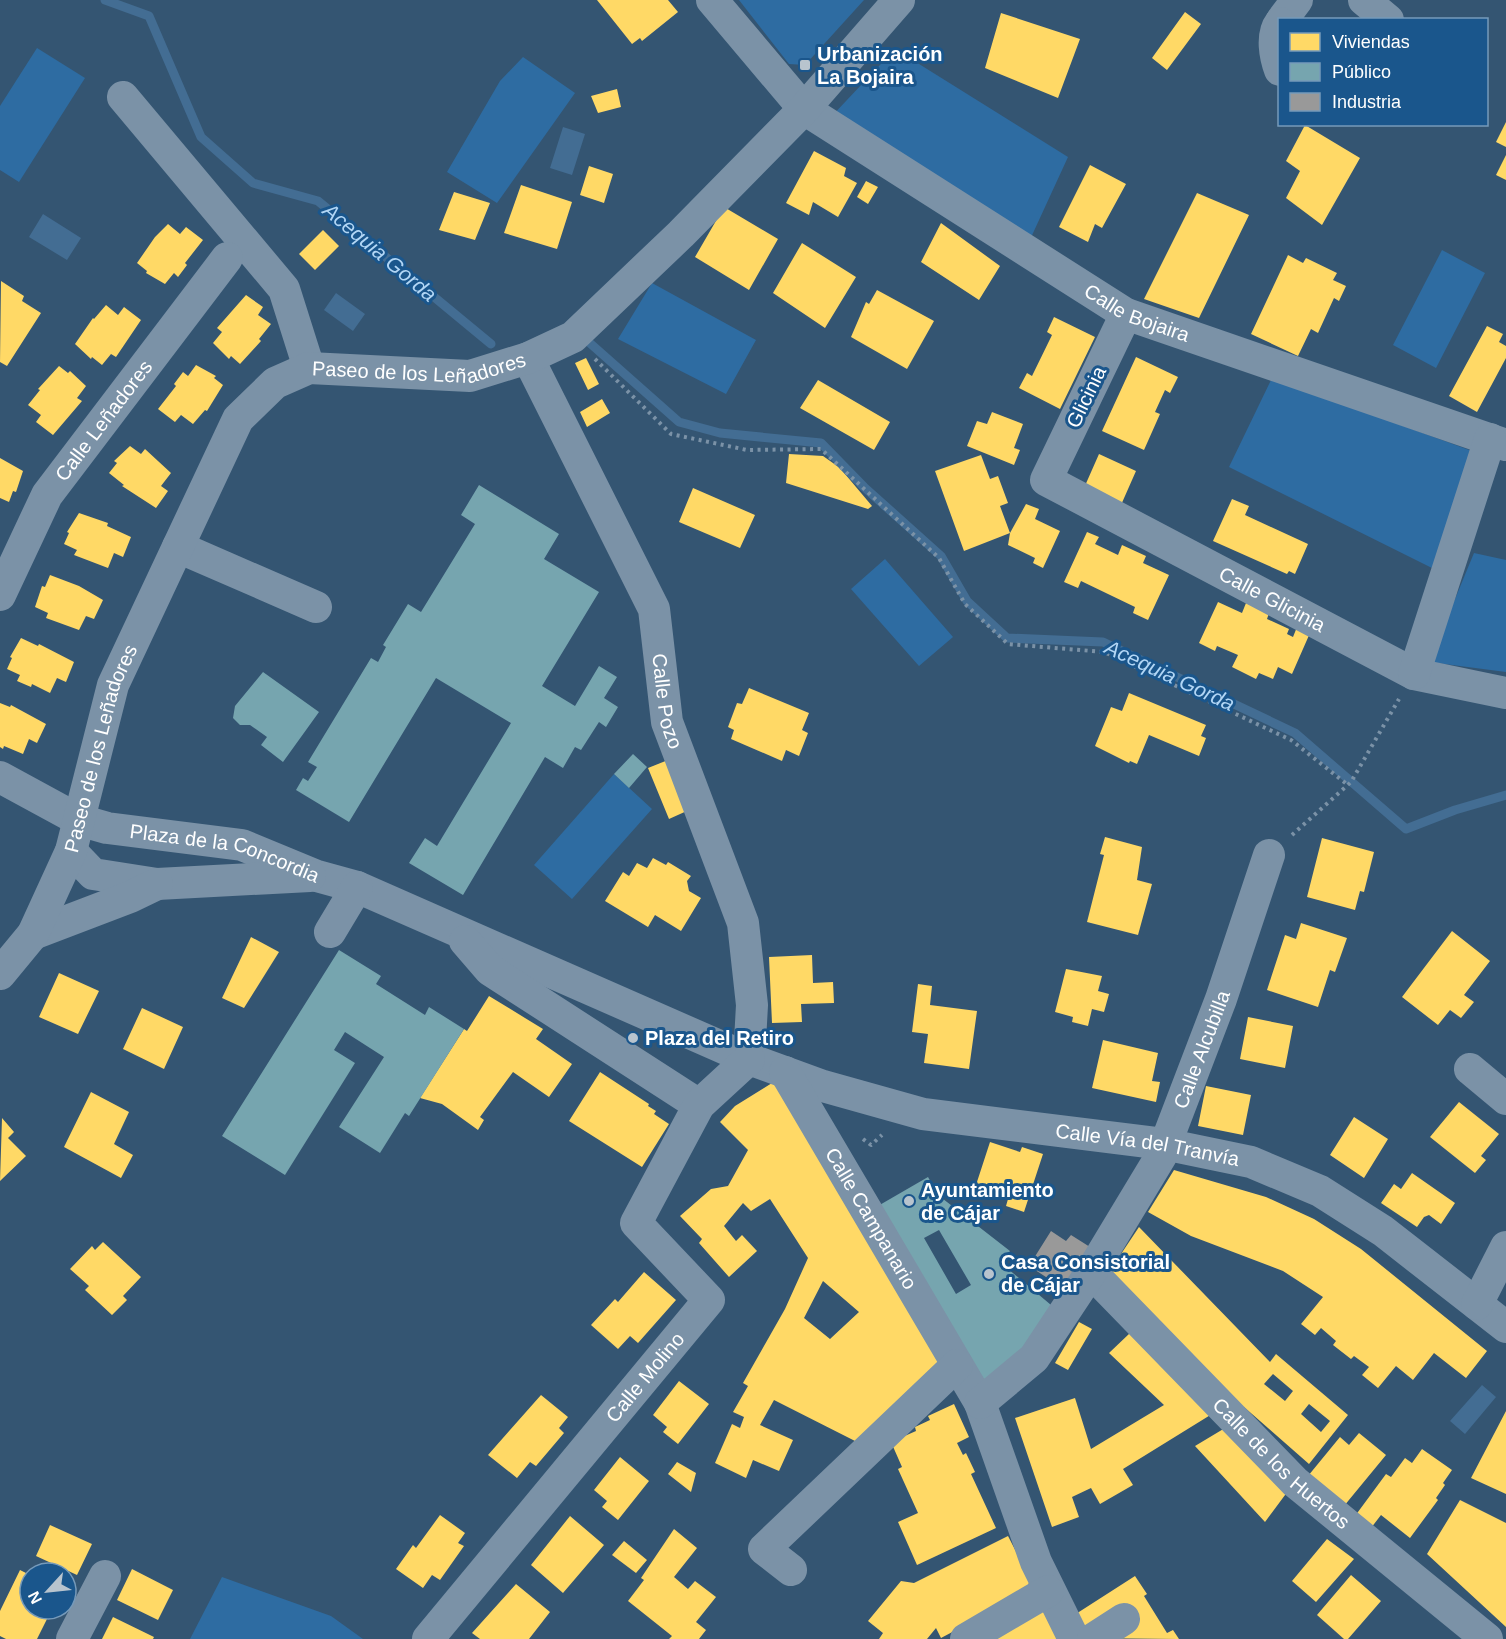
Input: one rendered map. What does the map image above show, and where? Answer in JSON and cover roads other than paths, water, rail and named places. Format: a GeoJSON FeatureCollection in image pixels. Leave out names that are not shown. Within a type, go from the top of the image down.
{"type":"FeatureCollection","features":[{"type":"Feature","properties":{"kind":"street","name":"Calle Bojaira"},"geometry":{"type":"LineString","coordinates":[[712,0],[804,109],[1125,314],[1498,442]]}},
{"type":"Feature","properties":{"kind":"street","name":"Paseo de los Leñadores"},"geometry":{"type":"LineString","coordinates":[[0,974],[33,934],[71,851],[113,685],[238,419],[275,383],[309,368],[470,376],[528,358],[573,337],[681,234],[804,109],[899,0]]}},
{"type":"Feature","properties":{"kind":"street"},"geometry":{"type":"LineString","coordinates":[[1284,18],[1297,0]]}},
{"type":"Feature","properties":{"kind":"street"},"geometry":{"type":"LineString","coordinates":[[1364,0],[1386,18]]}},
{"type":"Feature","properties":{"kind":"street"},"geometry":{"type":"LineString","coordinates":[[1278,25],[1275,56],[1278,64]]}},
{"type":"Feature","properties":{"kind":"street"},"geometry":{"type":"LineString","coordinates":[[123,97],[284,289],[309,368]]}},
{"type":"Feature","properties":{"kind":"street","name":"Calle Leñadores"},"geometry":{"type":"LineString","coordinates":[[0,595],[47,495],[227,258]]}},
{"type":"Feature","properties":{"kind":"street","name":"Glicinia"},"geometry":{"type":"LineString","coordinates":[[1046,480],[1125,314]]}},
{"type":"Feature","properties":{"kind":"street","name":"Calle Pozo"},"geometry":{"type":"LineString","coordinates":[[528,358],[654,609],[667,722],[743,923],[752,1005],[748,1059]]}},
{"type":"Feature","properties":{"kind":"street"},"geometry":{"type":"LineString","coordinates":[[1414,674],[1498,442]]}},
{"type":"Feature","properties":{"kind":"street","name":"Calle Glicinia"},"geometry":{"type":"LineString","coordinates":[[1046,480],[1414,674],[1506,693]]}},
{"type":"Feature","properties":{"kind":"street"},"geometry":{"type":"LineString","coordinates":[[178,547],[316,607]]}},
{"type":"Feature","properties":{"kind":"street","name":"Plaza de la Concordia"},"geometry":{"type":"LineString","coordinates":[[0,777],[79,820],[106,828],[242,845],[317,876]]}},
{"type":"Feature","properties":{"kind":"street"},"geometry":{"type":"LineString","coordinates":[[88,784],[97,802],[107,810],[242,845]]}},
{"type":"Feature","properties":{"kind":"street","name":"Plaza de la Concordia"},"geometry":{"type":"LineString","coordinates":[[71,851],[93,874],[157,884],[317,876]]}},
{"type":"Feature","properties":{"kind":"street","name":"Calle Alcubilla"},"geometry":{"type":"LineString","coordinates":[[980,1402],[1034,1358],[1091,1272],[1161,1156],[1221,999],[1269,855]]}},
{"type":"Feature","properties":{"kind":"street"},"geometry":{"type":"LineString","coordinates":[[317,876],[357,887],[748,1059],[699,1105],[490,969],[454,930]]}},
{"type":"Feature","properties":{"kind":"street","name":"Plaza de la Concordia"},"geometry":{"type":"LineString","coordinates":[[33,934],[130,897],[157,884]]}},
{"type":"Feature","properties":{"kind":"street"},"geometry":{"type":"LineString","coordinates":[[330,932],[357,887]]}},
{"type":"Feature","properties":{"kind":"street","name":"Calle Vía del Tranvía"},"geometry":{"type":"LineString","coordinates":[[748,1059],[923,1114],[1164,1144],[1251,1162],[1320,1191],[1383,1231],[1506,1327]]}},
{"type":"Feature","properties":{"kind":"street"},"geometry":{"type":"LineString","coordinates":[[1470,1069],[1506,1099]]}},
{"type":"Feature","properties":{"kind":"street","name":"Calle Campanario"},"geometry":{"type":"LineString","coordinates":[[785,1072],[980,1402],[1048,1591],[1074,1639]]}},
{"type":"Feature","properties":{"kind":"street","name":"Calle Molino"},"geometry":{"type":"LineString","coordinates":[[428,1639],[709,1300],[636,1223],[699,1105]]}},
{"type":"Feature","properties":{"kind":"street"},"geometry":{"type":"LineString","coordinates":[[1477,1304],[1506,1246]]}},
{"type":"Feature","properties":{"kind":"street","name":"Calle de los Huertos"},"geometry":{"type":"LineString","coordinates":[[1091,1272],[1295,1482],[1487,1639]]}},
{"type":"Feature","properties":{"kind":"street"},"geometry":{"type":"LineString","coordinates":[[791,1570],[764,1549],[957,1365]]}},
{"type":"Feature","properties":{"kind":"street"},"geometry":{"type":"LineString","coordinates":[[72,1639],[105,1576]]}},
{"type":"Feature","properties":{"kind":"street"},"geometry":{"type":"LineString","coordinates":[[966,1639],[1048,1591]]}},
{"type":"Feature","properties":{"kind":"street"},"geometry":{"type":"LineString","coordinates":[[1092,1639],[1124,1619]]}},
{"type":"Feature","properties":{"kind":"waterway","name":"Acequia Gorda"},"geometry":{"type":"LineString","coordinates":[[105,0],[149,16],[201,137],[253,183],[318,201],[491,344]]}},
{"type":"Feature","properties":{"kind":"waterway","name":"Acequia Gorda"},"geometry":{"type":"LineString","coordinates":[[583,337],[679,422],[720,433],[821,443],[864,487],[941,556],[967,601],[1007,638],[1103,642],[1295,733],[1406,829],[1455,810],[1506,795]]}},
{"type":"Feature","properties":{"kind":"place","name":"Urbanización La Bojaira"},"geometry":{"type":"Point","coordinates":[805,65]}},
{"type":"Feature","properties":{"kind":"place","name":"Plaza del Retiro"},"geometry":{"type":"Point","coordinates":[633,1038]}},
{"type":"Feature","properties":{"kind":"place","name":"Ayuntamiento de Cájar"},"geometry":{"type":"Point","coordinates":[909,1201]}},
{"type":"Feature","properties":{"kind":"place","name":"Casa Consistorial de Cájar"},"geometry":{"type":"Point","coordinates":[989,1274]}}]}
